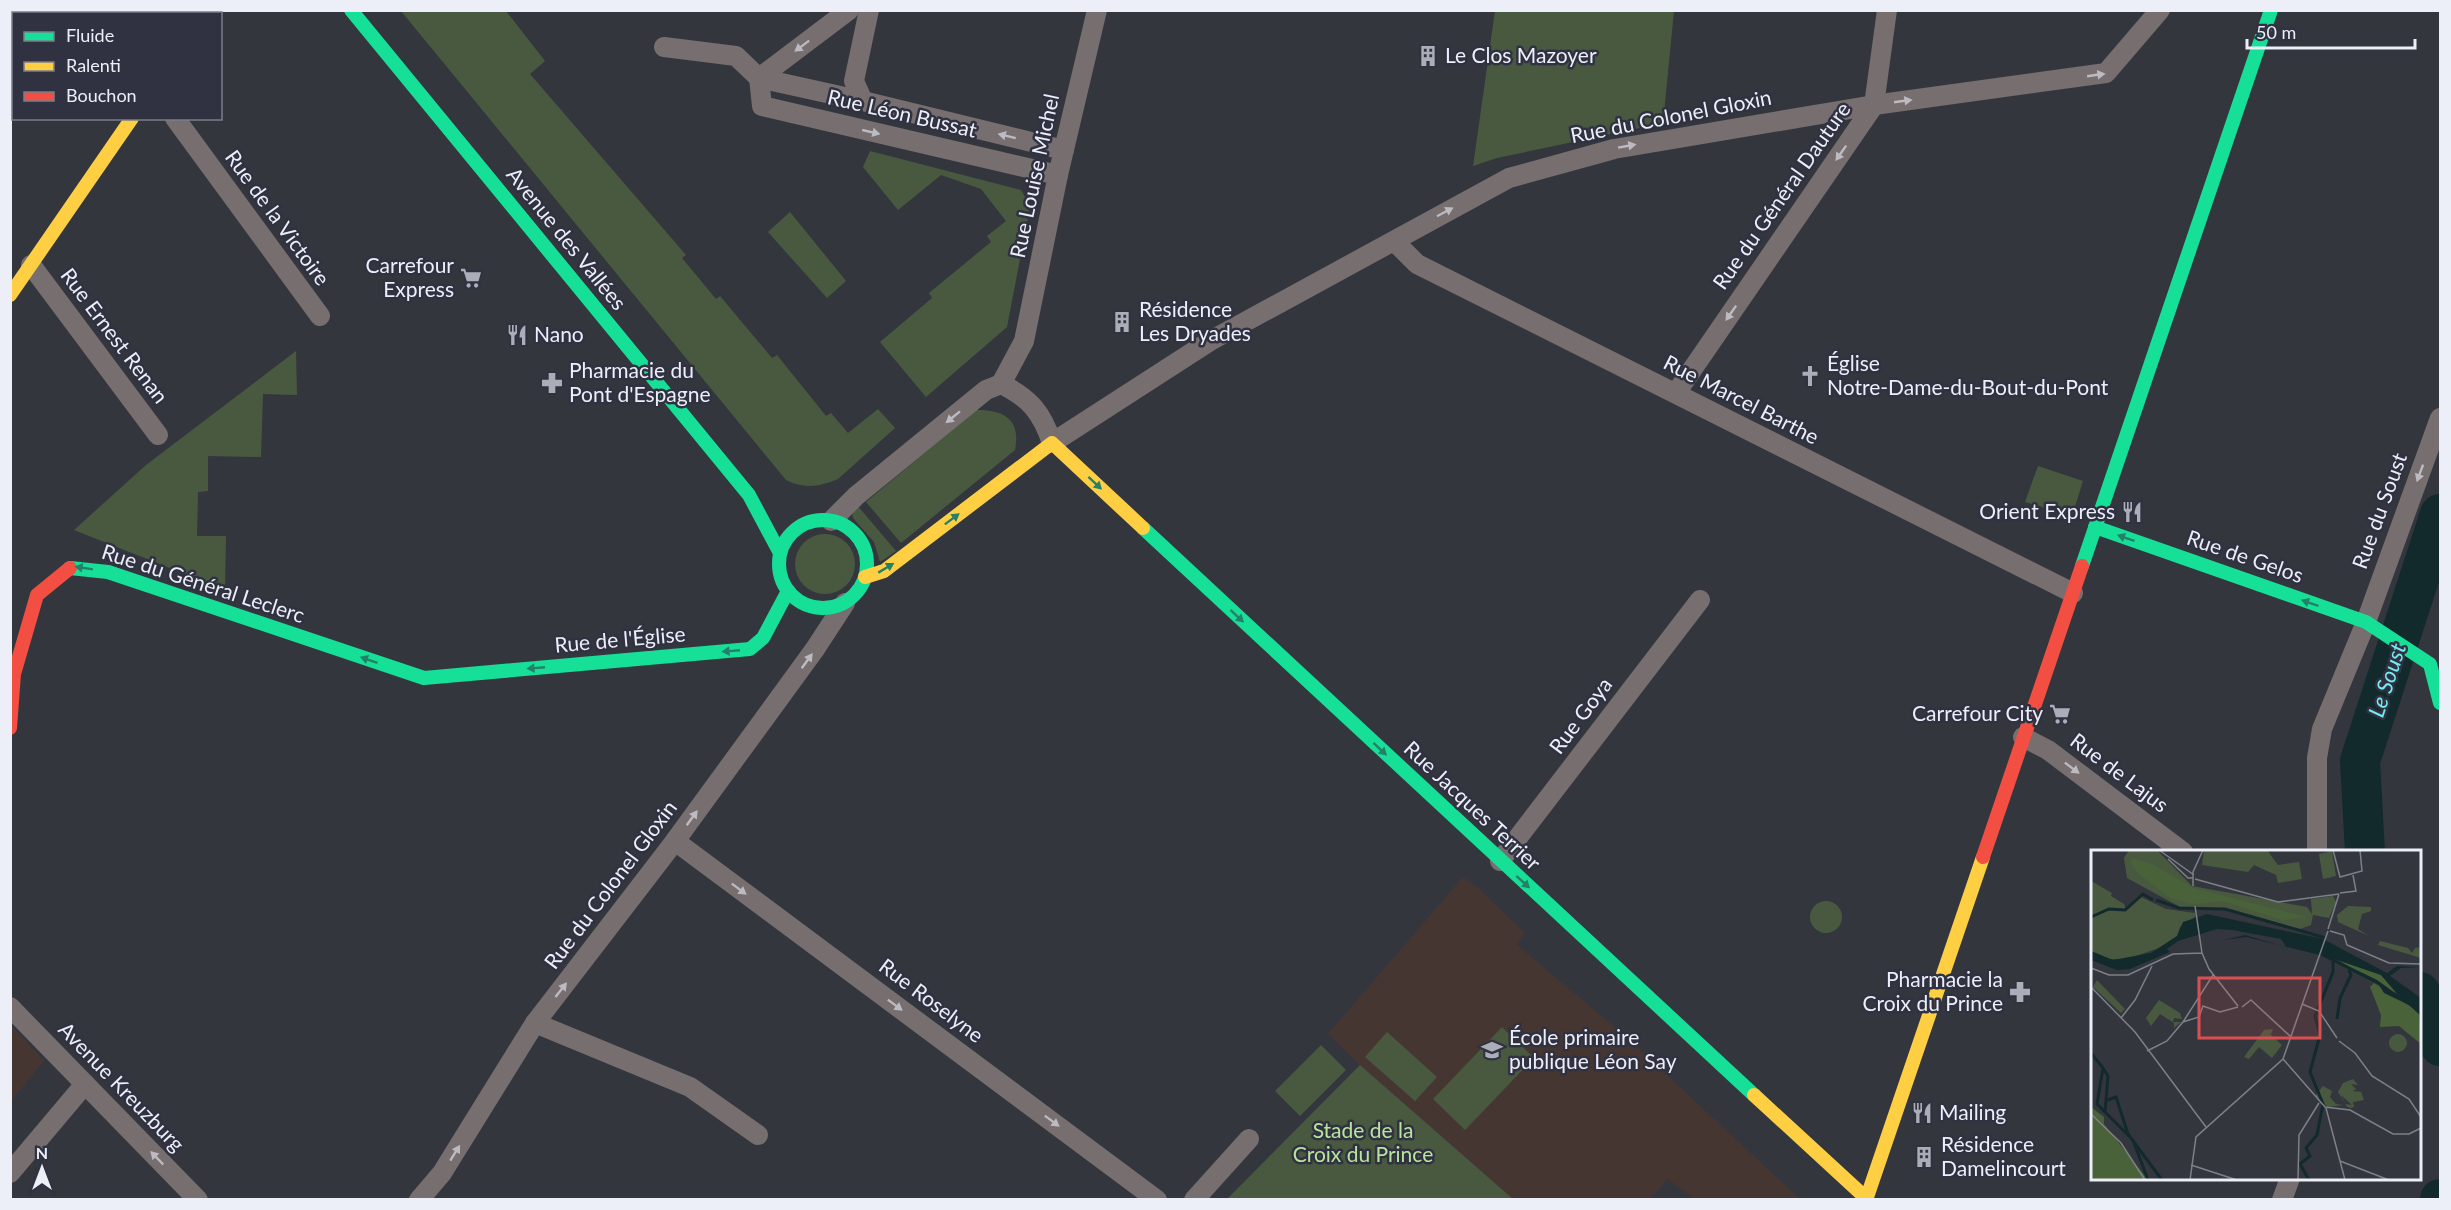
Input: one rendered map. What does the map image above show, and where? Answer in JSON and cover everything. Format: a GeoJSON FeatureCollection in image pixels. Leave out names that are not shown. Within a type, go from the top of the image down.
{"type":"FeatureCollection","features":[{"type":"Feature","properties":{"kind":"street","name":"Avenue des Vallées"},"geometry":{"type":"LineString","coordinates":[[351,10],[749,495],[780,553]]}},
{"type":"Feature","properties":{"kind":"street"},"geometry":{"type":"LineString","coordinates":[[759,78],[849,10]]}},
{"type":"Feature","properties":{"kind":"street","name":"Rue Léon Bussat"},"geometry":{"type":"LineString","coordinates":[[869,10],[855,81],[863,101],[1064,150]]}},
{"type":"Feature","properties":{"kind":"street","name":"Rue Louise Michel"},"geometry":{"type":"LineString","coordinates":[[1020,393],[1020,353],[1058,175],[1097,10]]}},
{"type":"Feature","properties":{"kind":"street","name":"Rue du Général Dauture"},"geometry":{"type":"LineString","coordinates":[[1676,393],[1874,105],[1887,10]]}},
{"type":"Feature","properties":{"kind":"street","name":"Rue du Colonel Gloxin"},"geometry":{"type":"LineString","coordinates":[[865,577],[884,571],[1052,443],[1210,341],[1509,178],[1614,149],[1874,105],[2106,73],[2160,10]]}},
{"type":"Feature","properties":{"kind":"street"},"geometry":{"type":"LineString","coordinates":[[1866,1199],[2271,10]]}},
{"type":"Feature","properties":{"kind":"street"},"geometry":{"type":"LineString","coordinates":[[664,47],[736,56],[759,78],[863,101]]}},
{"type":"Feature","properties":{"kind":"street","name":"Rue Léon Bussat"},"geometry":{"type":"LineString","coordinates":[[759,78],[762,106],[1058,175]]}},
{"type":"Feature","properties":{"kind":"street"},"geometry":{"type":"LineString","coordinates":[[18,276],[131,120]]}},
{"type":"Feature","properties":{"kind":"street","name":"Rue de la Victoire"},"geometry":{"type":"LineString","coordinates":[[176,120],[320,316]]}},
{"type":"Feature","properties":{"kind":"street","name":"Rue Marcel Barthe"},"geometry":{"type":"LineString","coordinates":[[1394,241],[1417,264],[2073,593]]}},
{"type":"Feature","properties":{"kind":"street","name":"Rue Ernest Renan"},"geometry":{"type":"LineString","coordinates":[[18,276],[158,435]]}},
{"type":"Feature","properties":{"kind":"street","name":"Rue Louise Michel"},"geometry":{"type":"LineString","coordinates":[[1001,384],[1020,353]]}},
{"type":"Feature","properties":{"kind":"street"},"geometry":{"type":"LineString","coordinates":[[831,521],[856,496],[986,390],[1001,384],[1020,393],[1043,418],[1052,443]]}},
{"type":"Feature","properties":{"kind":"street","name":"Rue du Soust"},"geometry":{"type":"LineString","coordinates":[[2372,626],[2440,418]]}},
{"type":"Feature","properties":{"kind":"street","name":"Rue Jacques Terrier"},"geometry":{"type":"LineString","coordinates":[[1052,443],[1866,1199]]}},
{"type":"Feature","properties":{"kind":"street","name":"Avenue des Vallées"},"geometry":{"type":"LineString","coordinates":[[749,495],[800,527]]}},
{"type":"Feature","properties":{"kind":"street"},"geometry":{"type":"LineString","coordinates":[[815,521],[831,521],[845,526],[860,542],[867,562],[865,577],[858,592],[845,603],[830,608],[814,608],[799,602],[788,591],[780,573],[780,553],[787,538],[800,527],[815,521]]}},
{"type":"Feature","properties":{"kind":"street","name":"Rue de Gelos"},"geometry":{"type":"LineString","coordinates":[[2095,527],[2372,626],[2430,664],[2440,703]]}},
{"type":"Feature","properties":{"kind":"street","name":"Rue du Général Leclerc"},"geometry":{"type":"LineString","coordinates":[[10,728],[12,673],[37,595],[71,567],[108,572],[424,678]]}},
{"type":"Feature","properties":{"kind":"street","name":"Rue de l'Église"},"geometry":{"type":"LineString","coordinates":[[424,678],[750,649],[763,638],[788,591]]}},
{"type":"Feature","properties":{"kind":"street","name":"Rue Goya"},"geometry":{"type":"LineString","coordinates":[[1500,861],[1700,600]]}},
{"type":"Feature","properties":{"kind":"street","name":"Rue du Colonel Gloxin"},"geometry":{"type":"LineString","coordinates":[[419,1200],[442,1173],[535,1023],[675,841],[816,649],[845,603]]}},
{"type":"Feature","properties":{"kind":"street"},"geometry":{"type":"LineString","coordinates":[[2317,850],[2317,758],[2322,729],[2372,626]]}},
{"type":"Feature","properties":{"kind":"street","name":"Rue de Lajus"},"geometry":{"type":"LineString","coordinates":[[2023,737],[2048,750],[2180,850]]}},
{"type":"Feature","properties":{"kind":"street","name":"Rue Roselyne"},"geometry":{"type":"LineString","coordinates":[[675,841],[1157,1200]]}},
{"type":"Feature","properties":{"kind":"street","name":"Avenue Kreuzburg"},"geometry":{"type":"LineString","coordinates":[[10,1007],[198,1200]]}},
{"type":"Feature","properties":{"kind":"street"},"geometry":{"type":"LineString","coordinates":[[535,1023],[690,1087],[758,1135]]}},
{"type":"Feature","properties":{"kind":"street"},"geometry":{"type":"LineString","coordinates":[[10,1173],[85,1084]]}},
{"type":"Feature","properties":{"kind":"street"},"geometry":{"type":"LineString","coordinates":[[1194,1200],[1249,1138]]}},
{"type":"Feature","properties":{"kind":"street"},"geometry":{"type":"LineString","coordinates":[[2282,1200],[2290,1180]]}},
{"type":"Feature","properties":{"kind":"shaded area","name":"École primaire publique Léon Say"},"geometry":{"type":"Polygon","coordinates":[[[1463,877],[1478,888],[1525,933],[1516,944],[1623,1034],[1800,1199],[1694,1199],[1668,1179],[1650,1199],[1513,1199],[1360,1065],[1328,1034],[1463,877]]]}},
{"type":"Feature","properties":{"kind":"shaded area"},"geometry":{"type":"Polygon","coordinates":[[[10,1024],[44,1061],[11,1101],[10,1101],[10,1024]]]}},
{"type":"Feature","properties":{"kind":"green space"},"geometry":{"type":"Polygon","coordinates":[[[401,11],[506,11],[545,61],[530,74],[686,255],[682,258],[716,299],[720,296],[772,358],[777,355],[826,416],[831,413],[848,433],[878,409],[895,428],[838,479],[812,486],[799,485],[786,480],[401,11]]]}},
{"type":"Feature","properties":{"kind":"green space"},"geometry":{"type":"Polygon","coordinates":[[[1495,11],[1674,11],[1663,123],[1497,158],[1473,166],[1495,11]]]}},
{"type":"Feature","properties":{"kind":"green space"},"geometry":{"type":"Polygon","coordinates":[[[870,151],[1021,190],[1028,202],[1029,212],[1007,327],[926,397],[880,342],[932,298],[929,293],[991,242],[987,236],[1006,221],[981,189],[941,175],[898,210],[863,167],[870,151]]]}},
{"type":"Feature","properties":{"kind":"green space"},"geometry":{"type":"Polygon","coordinates":[[[790,212],[846,281],[827,298],[768,232],[790,212]]]}},
{"type":"Feature","properties":{"kind":"green space"},"geometry":{"type":"Polygon","coordinates":[[[296,351],[297,395],[263,394],[261,457],[208,456],[208,491],[198,492],[197,536],[226,536],[225,590],[74,530],[146,465],[296,351]]]}},
{"type":"Feature","properties":{"kind":"green space"},"geometry":{"type":"Polygon","coordinates":[[[976,410],[995,412],[1008,418],[1015,431],[1015,450],[901,543],[866,502],[976,410]]]}},
{"type":"Feature","properties":{"kind":"green space"},"geometry":{"type":"Polygon","coordinates":[[[2038,466],[2083,481],[2072,516],[2025,502],[2038,466]]]}},
{"type":"Feature","properties":{"kind":"green space"},"geometry":{"type":"Polygon","coordinates":[[[857,505],[896,551],[880,562],[874,542],[853,518],[852,511],[857,505]]]}},
{"type":"Feature","properties":{"kind":"green space"},"geometry":{"type":"Polygon","coordinates":[[[825,534],[842,539],[850,547],[855,564],[850,581],[842,589],[825,594],[808,589],[800,581],[795,564],[800,547],[808,539],[825,534]]]}},
{"type":"Feature","properties":{"kind":"green space"},"geometry":{"type":"Polygon","coordinates":[[[1826,901],[1837,906],[1842,917],[1837,928],[1826,933],[1815,928],[1810,917],[1815,906],[1826,901]]]}},
{"type":"Feature","properties":{"kind":"green space"},"geometry":{"type":"Polygon","coordinates":[[[1502,1027],[1534,1058],[1465,1130],[1433,1099],[1502,1027]]]}},
{"type":"Feature","properties":{"kind":"green space"},"geometry":{"type":"Polygon","coordinates":[[[1387,1032],[1437,1077],[1415,1101],[1365,1057],[1387,1032]]]}},
{"type":"Feature","properties":{"kind":"green space"},"geometry":{"type":"Polygon","coordinates":[[[1321,1045],[1346,1070],[1300,1116],[1275,1091],[1321,1045]]]}},
{"type":"Feature","properties":{"kind":"green space","name":"Stade de la Croix du Prince"},"geometry":{"type":"Polygon","coordinates":[[[1360,1065],[1513,1199],[1227,1199],[1360,1065]]]}},
{"type":"Feature","properties":{"kind":"waterway","name":"Le Soust"},"geometry":{"type":"LineString","coordinates":[[2365,850],[2360,761],[2440,514]]}},
{"type":"Feature","properties":{"kind":"waterway","name":"Le Soust"},"geometry":{"type":"LineString","coordinates":[[2421,995],[2440,1046]]}},
{"type":"Feature","properties":{"kind":"traffic: fast"},"geometry":{"type":"LineString","coordinates":[[351,10],[749,495],[780,553]]}},
{"type":"Feature","properties":{"kind":"traffic: fast"},"geometry":{"type":"LineString","coordinates":[[2082,566],[2271,10]]}},
{"type":"Feature","properties":{"kind":"traffic: fast"},"geometry":{"type":"LineString","coordinates":[[823,520],[840,524],[854,533],[863,547],[867,564],[863,581],[854,595],[840,604],[823,608],[806,604],[792,595],[783,581],[779,564],[783,547],[792,533],[806,524],[823,520]]}},
{"type":"Feature","properties":{"kind":"traffic: fast"},"geometry":{"type":"LineString","coordinates":[[2095,527],[2366,622],[2430,664],[2440,703]]}},
{"type":"Feature","properties":{"kind":"traffic: fast"},"geometry":{"type":"LineString","coordinates":[[1143,528],[1754,1095]]}},
{"type":"Feature","properties":{"kind":"traffic: fast"},"geometry":{"type":"LineString","coordinates":[[70,568],[108,572],[424,678],[750,649],[763,638],[788,591]]}},
{"type":"Feature","properties":{"kind":"traffic: slow"},"geometry":{"type":"LineString","coordinates":[[10,295],[131,120]]}},
{"type":"Feature","properties":{"kind":"traffic: slow"},"geometry":{"type":"LineString","coordinates":[[865,577],[884,571],[1052,443],[1143,528]]}},
{"type":"Feature","properties":{"kind":"traffic: slow"},"geometry":{"type":"LineString","coordinates":[[1866,1200],[1983,857]]}},
{"type":"Feature","properties":{"kind":"traffic: slow"},"geometry":{"type":"LineString","coordinates":[[1754,1095],[1866,1198]]}},
{"type":"Feature","properties":{"kind":"traffic: jam"},"geometry":{"type":"LineString","coordinates":[[1983,857],[2082,566]]}},
{"type":"Feature","properties":{"kind":"traffic: jam"},"geometry":{"type":"LineString","coordinates":[[10,728],[14,674],[37,595],[70,568]]}},
{"type":"Feature","properties":{"kind":"place","name":"Le Clos Mazoyer"},"geometry":{"type":"Point","coordinates":[1428,56]}},
{"type":"Feature","properties":{"kind":"place","name":"Carrefour Express"},"geometry":{"type":"Point","coordinates":[471,278]}},
{"type":"Feature","properties":{"kind":"place","name":"Résidence Les Dryades"},"geometry":{"type":"Point","coordinates":[1122,322]}},
{"type":"Feature","properties":{"kind":"place","name":"Nano"},"geometry":{"type":"Point","coordinates":[517,335]}},
{"type":"Feature","properties":{"kind":"place","name":"Église Notre-Dame-du-Bout-du-Pont"},"geometry":{"type":"Point","coordinates":[1810,376]}},
{"type":"Feature","properties":{"kind":"place","name":"Pharmacie du Pont d'Espagne"},"geometry":{"type":"Point","coordinates":[552,383]}},
{"type":"Feature","properties":{"kind":"place","name":"Orient Express"},"geometry":{"type":"Point","coordinates":[2132,512]}},
{"type":"Feature","properties":{"kind":"place","name":"Carrefour City"},"geometry":{"type":"Point","coordinates":[2060,714]}},
{"type":"Feature","properties":{"kind":"place","name":"Pharmacie la Croix du Prince"},"geometry":{"type":"Point","coordinates":[2020,992]}},
{"type":"Feature","properties":{"kind":"place","name":"École primaire publique Léon Say"},"geometry":{"type":"Point","coordinates":[1492,1050]}},
{"type":"Feature","properties":{"kind":"place","name":"Mailing"},"geometry":{"type":"Point","coordinates":[1922,1113]}},
{"type":"Feature","properties":{"kind":"place","name":"Résidence Damelincourt"},"geometry":{"type":"Point","coordinates":[1924,1157]}}]}
